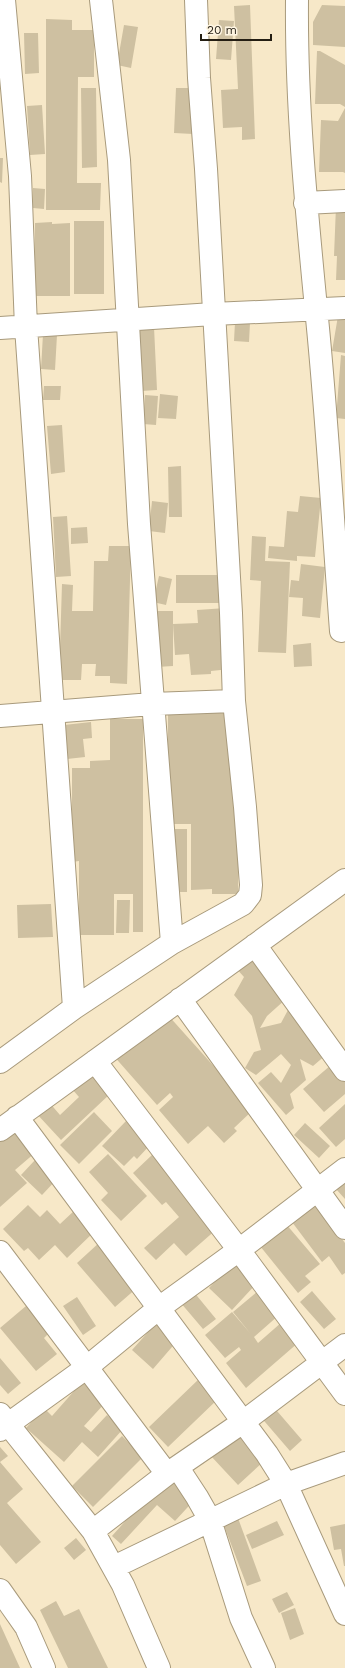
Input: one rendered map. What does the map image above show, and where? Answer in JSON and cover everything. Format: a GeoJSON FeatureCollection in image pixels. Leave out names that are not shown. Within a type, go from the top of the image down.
{"type":"FeatureCollection","features":[{"type":"Feature","properties":{"kind":"street"},"geometry":{"type":"LineString","coordinates":[[100,0],[119,160],[126,321],[139,532],[172,943]]}},
{"type":"Feature","properties":{"kind":"street"},"geometry":{"type":"LineString","coordinates":[[0,1062],[74,1008],[172,943],[243,904],[250,895],[251,885],[245,807],[234,701],[231,605],[213,314],[206,169],[199,78],[196,0]]}},
{"type":"Feature","properties":{"kind":"street"},"geometry":{"type":"LineString","coordinates":[[297,0],[297,38],[305,203],[316,309],[341,631]]}},
{"type":"Feature","properties":{"kind":"street"},"geometry":{"type":"LineString","coordinates":[[8,1],[20,176],[26,327],[52,713],[74,1008]]}},
{"type":"Feature","properties":{"kind":"street"},"geometry":{"type":"LineString","coordinates":[[305,203],[345,201]]}},
{"type":"Feature","properties":{"kind":"street"},"geometry":{"type":"LineString","coordinates":[[0,328],[126,321],[213,314],[345,308]]}},
{"type":"Feature","properties":{"kind":"street"},"geometry":{"type":"LineString","coordinates":[[0,716],[152,704],[234,701]]}},
{"type":"Feature","properties":{"kind":"street"},"geometry":{"type":"LineString","coordinates":[[342,889],[255,945],[9,1124],[159,1308],[243,1422],[286,1484],[345,1614]]}},
{"type":"Feature","properties":{"kind":"street"},"geometry":{"type":"LineString","coordinates":[[255,945],[345,1070]]}},
{"type":"Feature","properties":{"kind":"street"},"geometry":{"type":"LineString","coordinates":[[180,999],[345,1228]]}},
{"type":"Feature","properties":{"kind":"street"},"geometry":{"type":"LineString","coordinates":[[95,1061],[239,1250],[345,1394]]}},
{"type":"Feature","properties":{"kind":"street"},"geometry":{"type":"LineString","coordinates":[[160,1668],[114,1567],[93,1531],[3,1422],[86,1368],[159,1308],[239,1250],[345,1169]]}},
{"type":"Feature","properties":{"kind":"street"},"geometry":{"type":"LineString","coordinates":[[0,1252],[86,1368],[172,1471],[197,1497],[210,1520],[242,1618],[264,1668]]}},
{"type":"Feature","properties":{"kind":"street"},"geometry":{"type":"LineString","coordinates":[[93,1531],[172,1471],[243,1422],[345,1345]]}},
{"type":"Feature","properties":{"kind":"street"},"geometry":{"type":"LineString","coordinates":[[114,1567],[286,1484],[345,1462]]}},
{"type":"Feature","properties":{"kind":"street"},"geometry":{"type":"LineString","coordinates":[[0,1590],[7,1614],[26,1627],[44,1668]]}},
{"type":"Feature","properties":{"kind":"building"},"geometry":{"type":"Polygon","coordinates":[[[250,5],[255,139],[242,140],[242,127],[223,128],[221,90],[238,89],[234,6],[250,5]]]}},
{"type":"Feature","properties":{"kind":"building"},"geometry":{"type":"Polygon","coordinates":[[[322,5],[345,6],[345,47],[313,45],[313,22],[322,5]]]}},
{"type":"Feature","properties":{"kind":"building"},"geometry":{"type":"Polygon","coordinates":[[[46,19],[72,20],[72,30],[94,30],[94,77],[78,77],[77,183],[101,183],[100,210],[46,210],[46,19]]]}},
{"type":"Feature","properties":{"kind":"building"},"geometry":{"type":"Polygon","coordinates":[[[219,20],[234,21],[231,60],[216,59],[219,20]]]}},
{"type":"Feature","properties":{"kind":"building"},"geometry":{"type":"Polygon","coordinates":[[[124,25],[138,27],[131,68],[117,65],[124,25]]]}},
{"type":"Feature","properties":{"kind":"building"},"geometry":{"type":"Polygon","coordinates":[[[24,33],[38,33],[39,73],[25,74],[24,33]]]}},
{"type":"Feature","properties":{"kind":"building"},"geometry":{"type":"Polygon","coordinates":[[[317,51],[320,51],[345,65],[345,107],[340,104],[315,104],[317,51]]]}},
{"type":"Feature","properties":{"kind":"building"},"geometry":{"type":"Polygon","coordinates":[[[81,88],[96,88],[97,167],[82,168],[81,88]]]}},
{"type":"Feature","properties":{"kind":"building"},"geometry":{"type":"Polygon","coordinates":[[[176,88],[195,88],[193,134],[174,133],[176,88]]]}},
{"type":"Feature","properties":{"kind":"building"},"geometry":{"type":"Polygon","coordinates":[[[42,105],[45,154],[30,155],[27,106],[42,105]]]}},
{"type":"Feature","properties":{"kind":"building"},"geometry":{"type":"Polygon","coordinates":[[[345,108],[345,173],[319,172],[321,120],[338,121],[345,108]]]}},
{"type":"Feature","properties":{"kind":"building"},"geometry":{"type":"Polygon","coordinates":[[[0,158],[3,158],[2,183],[0,182],[0,158]]]}},
{"type":"Feature","properties":{"kind":"building"},"geometry":{"type":"Polygon","coordinates":[[[33,188],[45,189],[44,209],[33,208],[33,188]]]}},
{"type":"Feature","properties":{"kind":"building"},"geometry":{"type":"Polygon","coordinates":[[[336,206],[345,206],[345,280],[336,280],[337,256],[334,256],[336,206]]]}},
{"type":"Feature","properties":{"kind":"building"},"geometry":{"type":"Polygon","coordinates":[[[74,221],[104,221],[104,294],[74,294],[74,221]]]}},
{"type":"Feature","properties":{"kind":"building"},"geometry":{"type":"Polygon","coordinates":[[[52,222],[52,224],[70,223],[70,296],[35,296],[35,223],[52,222]]]}},
{"type":"Feature","properties":{"kind":"building"},"geometry":{"type":"Polygon","coordinates":[[[338,316],[345,317],[345,353],[332,351],[338,316]]]}},
{"type":"Feature","properties":{"kind":"building"},"geometry":{"type":"Polygon","coordinates":[[[235,322],[250,323],[249,342],[234,341],[235,322]]]}},
{"type":"Feature","properties":{"kind":"building"},"geometry":{"type":"Polygon","coordinates":[[[154,327],[157,390],[141,391],[137,328],[154,327]]]}},
{"type":"Feature","properties":{"kind":"building"},"geometry":{"type":"Polygon","coordinates":[[[43,334],[57,335],[55,370],[41,369],[43,334]]]}},
{"type":"Feature","properties":{"kind":"building"},"geometry":{"type":"Polygon","coordinates":[[[341,355],[345,356],[345,419],[336,418],[341,355]]]}},
{"type":"Feature","properties":{"kind":"building"},"geometry":{"type":"Polygon","coordinates":[[[44,386],[61,386],[60,400],[43,400],[44,386]]]}},
{"type":"Feature","properties":{"kind":"building"},"geometry":{"type":"Polygon","coordinates":[[[160,394],[178,396],[176,419],[158,418],[160,394]]]}},
{"type":"Feature","properties":{"kind":"building"},"geometry":{"type":"Polygon","coordinates":[[[145,395],[158,396],[156,425],[143,424],[145,395]]]}},
{"type":"Feature","properties":{"kind":"building"},"geometry":{"type":"Polygon","coordinates":[[[62,425],[65,472],[51,474],[47,426],[62,425]]]}},
{"type":"Feature","properties":{"kind":"building"},"geometry":{"type":"Polygon","coordinates":[[[181,466],[182,517],[169,517],[168,467],[181,466]]]}},
{"type":"Feature","properties":{"kind":"building"},"geometry":{"type":"Polygon","coordinates":[[[300,496],[321,498],[315,557],[297,556],[297,561],[268,558],[269,546],[284,547],[287,511],[298,512],[300,496]]]}},
{"type":"Feature","properties":{"kind":"building"},"geometry":{"type":"Polygon","coordinates":[[[152,501],[168,503],[165,533],[149,531],[152,501]]]}},
{"type":"Feature","properties":{"kind":"building"},"geometry":{"type":"Polygon","coordinates":[[[67,516],[71,576],[56,577],[53,517],[67,516]]]}},
{"type":"Feature","properties":{"kind":"building"},"geometry":{"type":"Polygon","coordinates":[[[87,527],[88,543],[71,544],[71,528],[87,527]]]}},
{"type":"Feature","properties":{"kind":"building"},"geometry":{"type":"Polygon","coordinates":[[[252,536],[266,537],[265,561],[290,562],[286,653],[258,652],[261,581],[250,580],[252,536]]]}},
{"type":"Feature","properties":{"kind":"building"},"geometry":{"type":"Polygon","coordinates":[[[109,546],[131,546],[127,684],[110,683],[110,676],[95,676],[96,664],[82,664],[81,680],[59,680],[62,584],[73,585],[72,611],[93,611],[94,561],[108,561],[109,546]]]}},
{"type":"Feature","properties":{"kind":"building"},"geometry":{"type":"Polygon","coordinates":[[[301,564],[325,567],[320,618],[302,616],[303,598],[289,597],[291,580],[299,581],[301,564]]]}},
{"type":"Feature","properties":{"kind":"building"},"geometry":{"type":"Polygon","coordinates":[[[176,575],[225,575],[225,603],[176,603],[176,575]]]}},
{"type":"Feature","properties":{"kind":"building"},"geometry":{"type":"Polygon","coordinates":[[[159,576],[172,579],[166,605],[153,602],[159,576]]]}},
{"type":"Feature","properties":{"kind":"building"},"geometry":{"type":"Polygon","coordinates":[[[226,608],[230,669],[211,671],[211,674],[191,675],[189,654],[175,655],[173,624],[198,623],[197,610],[226,608]]]}},
{"type":"Feature","properties":{"kind":"building"},"geometry":{"type":"Polygon","coordinates":[[[157,611],[173,611],[173,666],[157,667],[157,611]]]}},
{"type":"Feature","properties":{"kind":"building"},"geometry":{"type":"Polygon","coordinates":[[[311,643],[312,666],[294,667],[293,645],[311,643]]]}},
{"type":"Feature","properties":{"kind":"building"},"geometry":{"type":"Polygon","coordinates":[[[168,712],[238,712],[238,894],[212,894],[212,889],[191,890],[191,824],[168,824],[168,712]]]}},
{"type":"Feature","properties":{"kind":"building"},"geometry":{"type":"Polygon","coordinates":[[[110,719],[143,719],[143,932],[133,932],[133,894],[114,894],[114,935],[79,935],[79,861],[72,862],[72,768],[90,768],[90,761],[110,760],[110,719]]]}},
{"type":"Feature","properties":{"kind":"building"},"geometry":{"type":"Polygon","coordinates":[[[91,722],[92,738],[83,739],[85,757],[67,759],[64,725],[91,722]]]}},
{"type":"Feature","properties":{"kind":"building"},"geometry":{"type":"Polygon","coordinates":[[[172,829],[187,829],[187,892],[172,892],[172,829]]]}},
{"type":"Feature","properties":{"kind":"building"},"geometry":{"type":"Polygon","coordinates":[[[117,900],[130,900],[129,933],[116,933],[117,900]]]}},
{"type":"Feature","properties":{"kind":"building"},"geometry":{"type":"Polygon","coordinates":[[[51,904],[53,937],[18,938],[17,905],[51,904]]]}},
{"type":"Feature","properties":{"kind":"building"},"geometry":{"type":"Polygon","coordinates":[[[248,956],[286,999],[267,1016],[260,1028],[281,1023],[288,1010],[327,1054],[313,1066],[300,1059],[306,1080],[290,1094],[294,1108],[286,1115],[258,1083],[271,1072],[281,1083],[291,1065],[281,1054],[256,1075],[245,1068],[254,1052],[261,1050],[252,1016],[234,995],[244,977],[235,967],[248,956]]]}},
{"type":"Feature","properties":{"kind":"building"},"geometry":{"type":"Polygon","coordinates":[[[167,1014],[253,1110],[234,1128],[237,1131],[224,1143],[208,1126],[188,1144],[159,1110],[173,1097],[170,1093],[157,1105],[112,1054],[167,1014]]]}},
{"type":"Feature","properties":{"kind":"building"},"geometry":{"type":"Polygon","coordinates":[[[331,1065],[345,1081],[345,1094],[324,1112],[303,1089],[331,1065]]]}},
{"type":"Feature","properties":{"kind":"building"},"geometry":{"type":"Polygon","coordinates":[[[90,1071],[111,1093],[61,1140],[36,1113],[48,1101],[60,1115],[79,1097],[72,1089],[90,1071]]]}},
{"type":"Feature","properties":{"kind":"building"},"geometry":{"type":"Polygon","coordinates":[[[345,1104],[345,1139],[336,1147],[319,1128],[345,1104]]]}},
{"type":"Feature","properties":{"kind":"building"},"geometry":{"type":"Polygon","coordinates":[[[94,1112],[112,1131],[79,1164],[60,1145],[94,1112]]]}},
{"type":"Feature","properties":{"kind":"building"},"geometry":{"type":"Polygon","coordinates":[[[126,1121],[150,1145],[137,1159],[134,1156],[124,1166],[102,1146],[126,1121]]]}},
{"type":"Feature","properties":{"kind":"building"},"geometry":{"type":"Polygon","coordinates":[[[305,1123],[330,1146],[319,1158],[294,1135],[305,1123]]]}},
{"type":"Feature","properties":{"kind":"building"},"geometry":{"type":"Polygon","coordinates":[[[14,1128],[36,1152],[15,1170],[27,1183],[0,1207],[0,1140],[14,1128]]]}},
{"type":"Feature","properties":{"kind":"building"},"geometry":{"type":"Polygon","coordinates":[[[108,1154],[147,1196],[121,1221],[101,1200],[108,1193],[89,1172],[108,1154]]]}},
{"type":"Feature","properties":{"kind":"building"},"geometry":{"type":"Polygon","coordinates":[[[152,1155],[218,1228],[186,1256],[174,1243],[156,1260],[144,1248],[179,1217],[166,1202],[162,1205],[133,1173],[152,1155]]]}},
{"type":"Feature","properties":{"kind":"building"},"geometry":{"type":"Polygon","coordinates":[[[36,1159],[57,1179],[42,1195],[21,1175],[36,1159]]]}},
{"type":"Feature","properties":{"kind":"building"},"geometry":{"type":"Polygon","coordinates":[[[345,1182],[345,1199],[336,1189],[345,1182]]]}},
{"type":"Feature","properties":{"kind":"building"},"geometry":{"type":"Polygon","coordinates":[[[316,1204],[345,1243],[345,1273],[342,1275],[329,1256],[322,1262],[292,1222],[316,1204]]]}},
{"type":"Feature","properties":{"kind":"building"},"geometry":{"type":"Polygon","coordinates":[[[28,1205],[40,1217],[47,1210],[60,1224],[75,1210],[95,1231],[67,1258],[55,1245],[39,1260],[28,1248],[24,1251],[3,1229],[28,1205]]]}},
{"type":"Feature","properties":{"kind":"building"},"geometry":{"type":"Polygon","coordinates":[[[286,1224],[320,1264],[305,1276],[311,1282],[298,1293],[260,1246],[286,1224]]]}},
{"type":"Feature","properties":{"kind":"building"},"geometry":{"type":"Polygon","coordinates":[[[100,1242],[138,1287],[115,1307],[77,1263],[100,1242]]]}},
{"type":"Feature","properties":{"kind":"building"},"geometry":{"type":"Polygon","coordinates":[[[233,1262],[257,1283],[232,1310],[209,1288],[233,1262]]]}},
{"type":"Feature","properties":{"kind":"building"},"geometry":{"type":"Polygon","coordinates":[[[193,1291],[216,1319],[203,1329],[180,1302],[193,1291]]]}},
{"type":"Feature","properties":{"kind":"building"},"geometry":{"type":"Polygon","coordinates":[[[258,1291],[279,1315],[254,1337],[258,1343],[282,1322],[299,1342],[246,1388],[226,1363],[241,1350],[239,1347],[225,1358],[205,1335],[232,1312],[250,1333],[233,1312],[258,1291]]]}},
{"type":"Feature","properties":{"kind":"building"},"geometry":{"type":"Polygon","coordinates":[[[312,1291],[336,1319],[324,1329],[300,1302],[312,1291]]]}},
{"type":"Feature","properties":{"kind":"building"},"geometry":{"type":"Polygon","coordinates":[[[77,1297],[96,1326],[83,1335],[63,1306],[77,1297]]]}},
{"type":"Feature","properties":{"kind":"building"},"geometry":{"type":"Polygon","coordinates":[[[26,1306],[49,1333],[44,1338],[57,1354],[36,1371],[0,1328],[26,1306]]]}},
{"type":"Feature","properties":{"kind":"building"},"geometry":{"type":"Polygon","coordinates":[[[158,1321],[178,1340],[153,1369],[132,1350],[158,1321]]]}},
{"type":"Feature","properties":{"kind":"building"},"geometry":{"type":"Polygon","coordinates":[[[0,1358],[21,1383],[8,1394],[0,1385],[0,1358]]]}},
{"type":"Feature","properties":{"kind":"building"},"geometry":{"type":"Polygon","coordinates":[[[200,1378],[219,1398],[168,1447],[149,1427],[200,1378]]]}},
{"type":"Feature","properties":{"kind":"building"},"geometry":{"type":"Polygon","coordinates":[[[82,1382],[105,1403],[84,1426],[91,1432],[107,1415],[123,1429],[98,1457],[82,1442],[64,1462],[26,1428],[44,1408],[52,1416],[82,1382]]]}},
{"type":"Feature","properties":{"kind":"building"},"geometry":{"type":"Polygon","coordinates":[[[271,1404],[302,1440],[290,1451],[259,1415],[271,1404]]]}},
{"type":"Feature","properties":{"kind":"building"},"geometry":{"type":"Polygon","coordinates":[[[236,1432],[263,1462],[238,1485],[210,1455],[236,1432]]]}},
{"type":"Feature","properties":{"kind":"building"},"geometry":{"type":"Polygon","coordinates":[[[122,1436],[143,1457],[93,1507],[72,1486],[122,1436]]]}},
{"type":"Feature","properties":{"kind":"building"},"geometry":{"type":"Polygon","coordinates":[[[0,1447],[8,1456],[0,1462],[0,1447]]]}},
{"type":"Feature","properties":{"kind":"building"},"geometry":{"type":"Polygon","coordinates":[[[0,1462],[23,1489],[7,1503],[41,1542],[16,1564],[0,1545],[0,1462]]]}},
{"type":"Feature","properties":{"kind":"building"},"geometry":{"type":"Polygon","coordinates":[[[170,1471],[198,1496],[175,1521],[157,1505],[121,1544],[112,1536],[170,1471]]]}},
{"type":"Feature","properties":{"kind":"building"},"geometry":{"type":"Polygon","coordinates":[[[238,1518],[261,1581],[247,1586],[223,1523],[238,1518]]]}},
{"type":"Feature","properties":{"kind":"building"},"geometry":{"type":"Polygon","coordinates":[[[277,1521],[284,1535],[252,1549],[246,1535],[277,1521]]]}},
{"type":"Feature","properties":{"kind":"building"},"geometry":{"type":"Polygon","coordinates":[[[345,1524],[344,1566],[341,1549],[334,1550],[330,1527],[345,1524]]]}},
{"type":"Feature","properties":{"kind":"building"},"geometry":{"type":"Polygon","coordinates":[[[76,1538],[86,1550],[74,1560],[64,1548],[76,1538]]]}},
{"type":"Feature","properties":{"kind":"building"},"geometry":{"type":"Polygon","coordinates":[[[287,1592],[294,1605],[279,1613],[272,1599],[287,1592]]]}},
{"type":"Feature","properties":{"kind":"building"},"geometry":{"type":"Polygon","coordinates":[[[56,1601],[64,1616],[79,1609],[108,1668],[68,1668],[40,1610],[56,1601]]]}},
{"type":"Feature","properties":{"kind":"building"},"geometry":{"type":"Polygon","coordinates":[[[295,1608],[304,1634],[290,1640],[281,1613],[295,1608]]]}},
{"type":"Feature","properties":{"kind":"building"},"geometry":{"type":"Polygon","coordinates":[[[0,1624],[20,1668],[0,1668],[0,1624]]]}}]}
